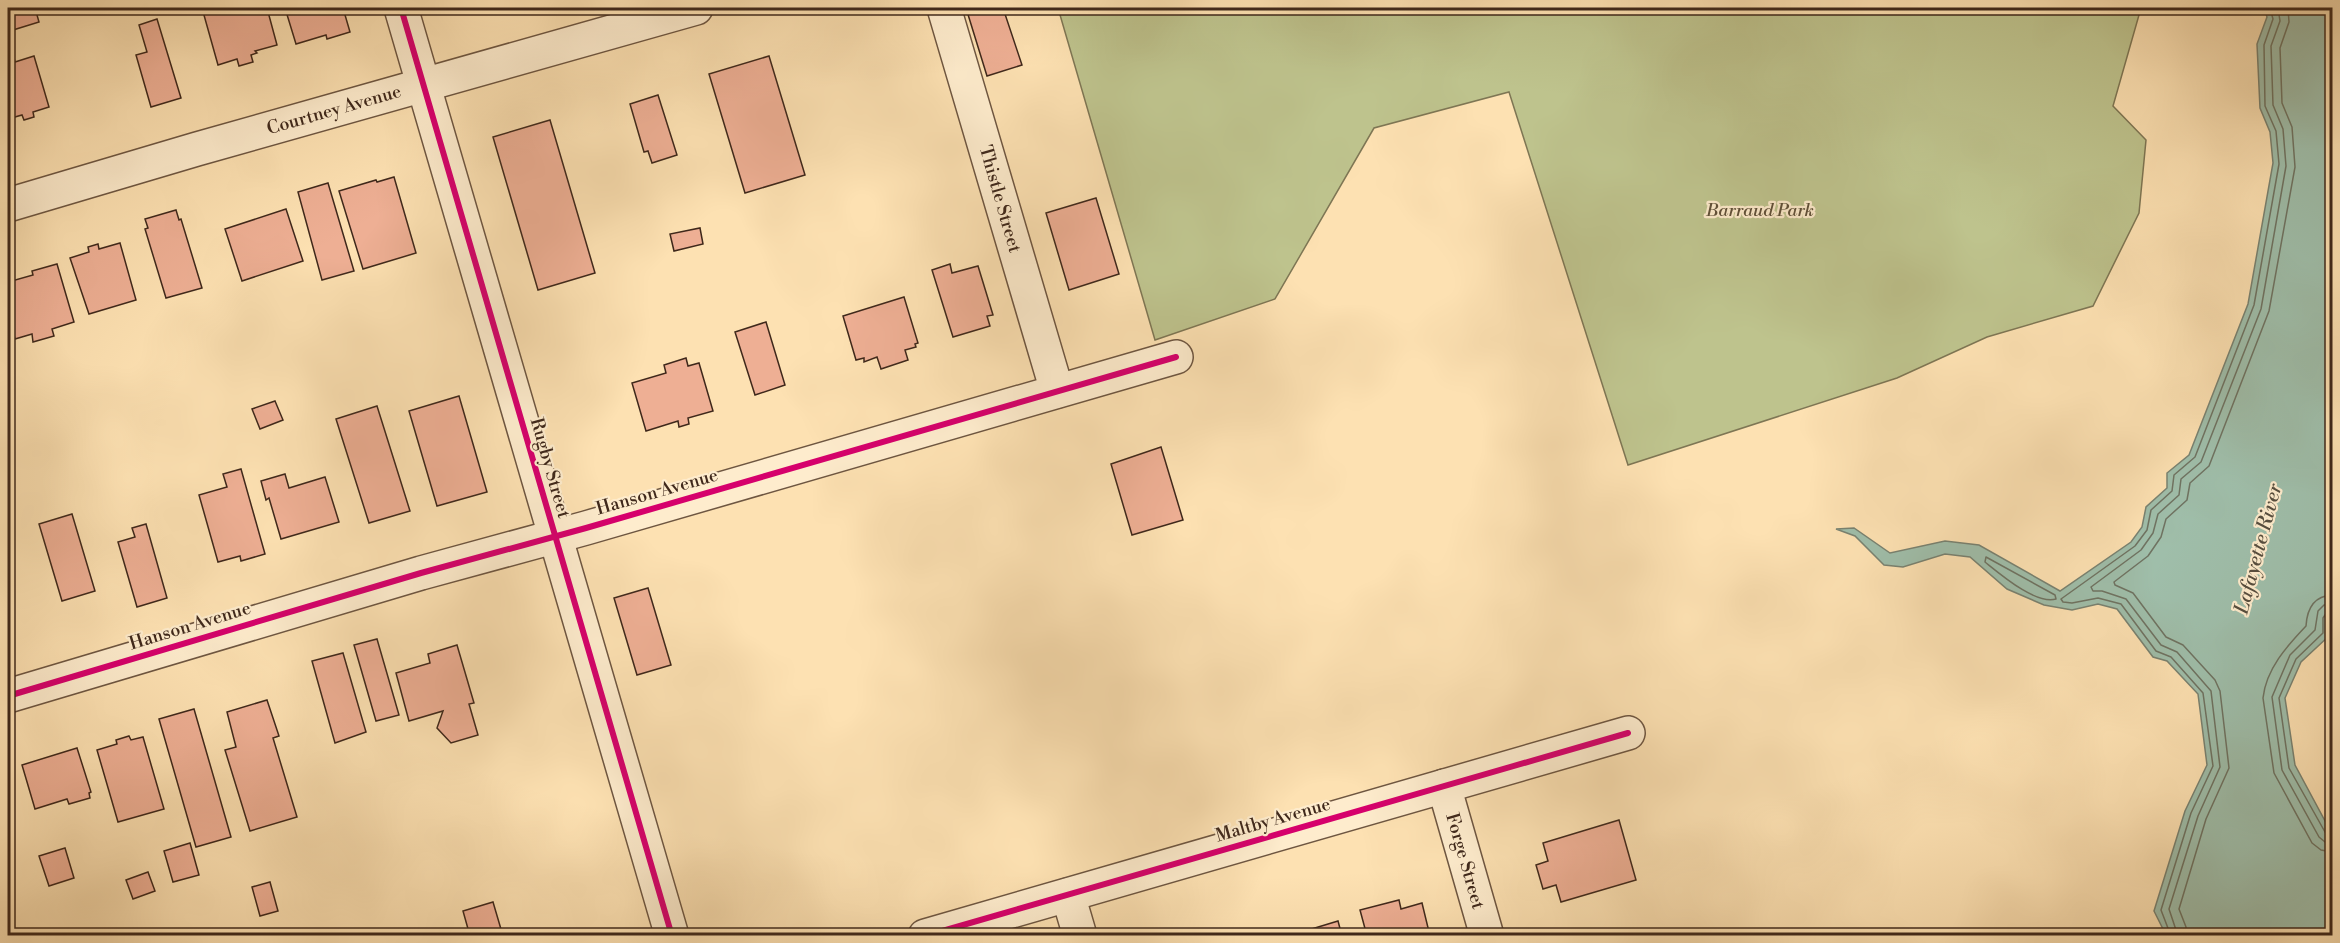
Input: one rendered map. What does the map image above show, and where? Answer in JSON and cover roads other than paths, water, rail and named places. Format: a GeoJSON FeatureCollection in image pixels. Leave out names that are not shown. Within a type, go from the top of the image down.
{"type":"FeatureCollection","features":[{"type":"Feature","properties":{"kind":"street","name":"Rugby Street"},"geometry":{"type":"LineString","coordinates":[[401,8],[672,936]]}},
{"type":"Feature","properties":{"kind":"street","name":"Courtney Avenue"},"geometry":{"type":"LineString","coordinates":[[8,205],[424,84],[696,8]]}},
{"type":"Feature","properties":{"kind":"street","name":"Thistle Street"},"geometry":{"type":"LineString","coordinates":[[944,8],[1057,392]]}},
{"type":"Feature","properties":{"kind":"street","name":"Hanson Avenue"},"geometry":{"type":"LineString","coordinates":[[8,696],[421,573],[555,537],[1176,357]]}},
{"type":"Feature","properties":{"kind":"street","name":"Maltby Avenue"},"geometry":{"type":"LineString","coordinates":[[925,936],[1628,733]]}},
{"type":"Feature","properties":{"kind":"street","name":"Forge Street"},"geometry":{"type":"LineString","coordinates":[[1444,786],[1487,936]]}},
{"type":"Feature","properties":{"kind":"street"},"geometry":{"type":"LineString","coordinates":[[1068,895],[1080,936]]}},
{"type":"Feature","properties":{"kind":"water","name":"Lafayette River"},"geometry":{"type":"Polygon","coordinates":[[[2264,8],[2332,8],[2332,614],[2329,619],[2330,635],[2301,662],[2285,698],[2295,765],[2332,834],[2332,935],[2166,935],[2154,911],[2185,811],[2207,765],[2198,694],[2167,661],[2153,657],[2117,609],[2098,604],[2072,610],[2044,605],[2007,589],[1970,557],[1945,554],[1903,567],[1884,565],[1855,536],[1836,529],[1854,528],[1890,553],[1945,541],[1979,545],[2060,591],[2131,542],[2142,527],[2146,507],[2167,488],[2167,473],[2189,455],[2248,304],[2273,163],[2270,132],[2260,108],[2257,44],[2267,17],[2264,8]]]}},
{"type":"Feature","properties":{"kind":"park label","name":"Barraud Park"},"geometry":{"type":"Point","coordinates":[1760,210]}}]}
